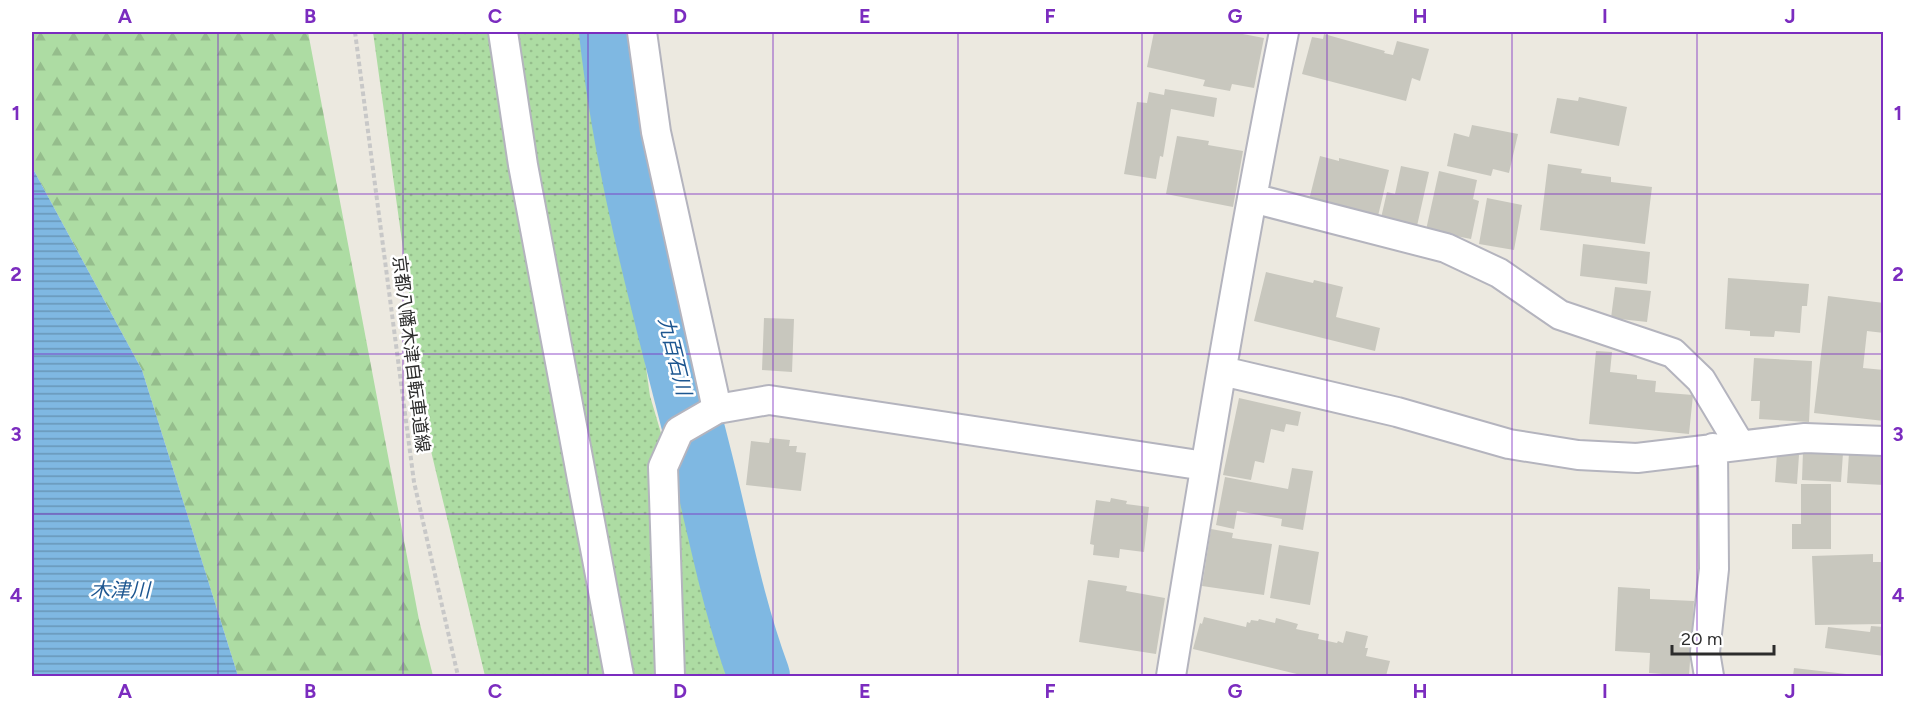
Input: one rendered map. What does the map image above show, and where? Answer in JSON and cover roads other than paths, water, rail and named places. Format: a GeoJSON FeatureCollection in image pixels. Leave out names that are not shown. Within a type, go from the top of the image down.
{"type":"FeatureCollection","features":[{"type":"Feature","properties":{"kind":"street"},"geometry":{"type":"LineString","coordinates":[[503,32],[523,165],[619,676]]}},
{"type":"Feature","properties":{"kind":"street"},"geometry":{"type":"LineString","coordinates":[[642,32],[656,132],[717,409]]}},
{"type":"Feature","properties":{"kind":"street"},"geometry":{"type":"LineString","coordinates":[[1171,676],[1252,198],[1284,32]]}},
{"type":"Feature","properties":{"kind":"street"},"geometry":{"type":"LineString","coordinates":[[1252,198],[1446,248],[1499,273],[1560,315],[1673,353],[1701,380],[1727,446],[1705,652],[1709,676]]}},
{"type":"Feature","properties":{"kind":"street"},"geometry":{"type":"LineString","coordinates":[[1222,371],[1397,412],[1509,444],[1578,455],[1637,458],[1805,438],[1884,441]]}},
{"type":"Feature","properties":{"kind":"street"},"geometry":{"type":"LineString","coordinates":[[670,676],[663,467],[679,431],[717,409],[769,400],[1205,466]]}},
{"type":"Feature","properties":{"kind":"water","name":"木津川"},"geometry":{"type":"Polygon","coordinates":[[[32,167],[142,370],[238,676],[33,676],[32,167]]]}},
{"type":"Feature","properties":{"kind":"waterway","name":"九百石川"},"geometry":{"type":"LineString","coordinates":[[610,32],[626,141],[648,248],[734,597],[759,676]]}}]}
